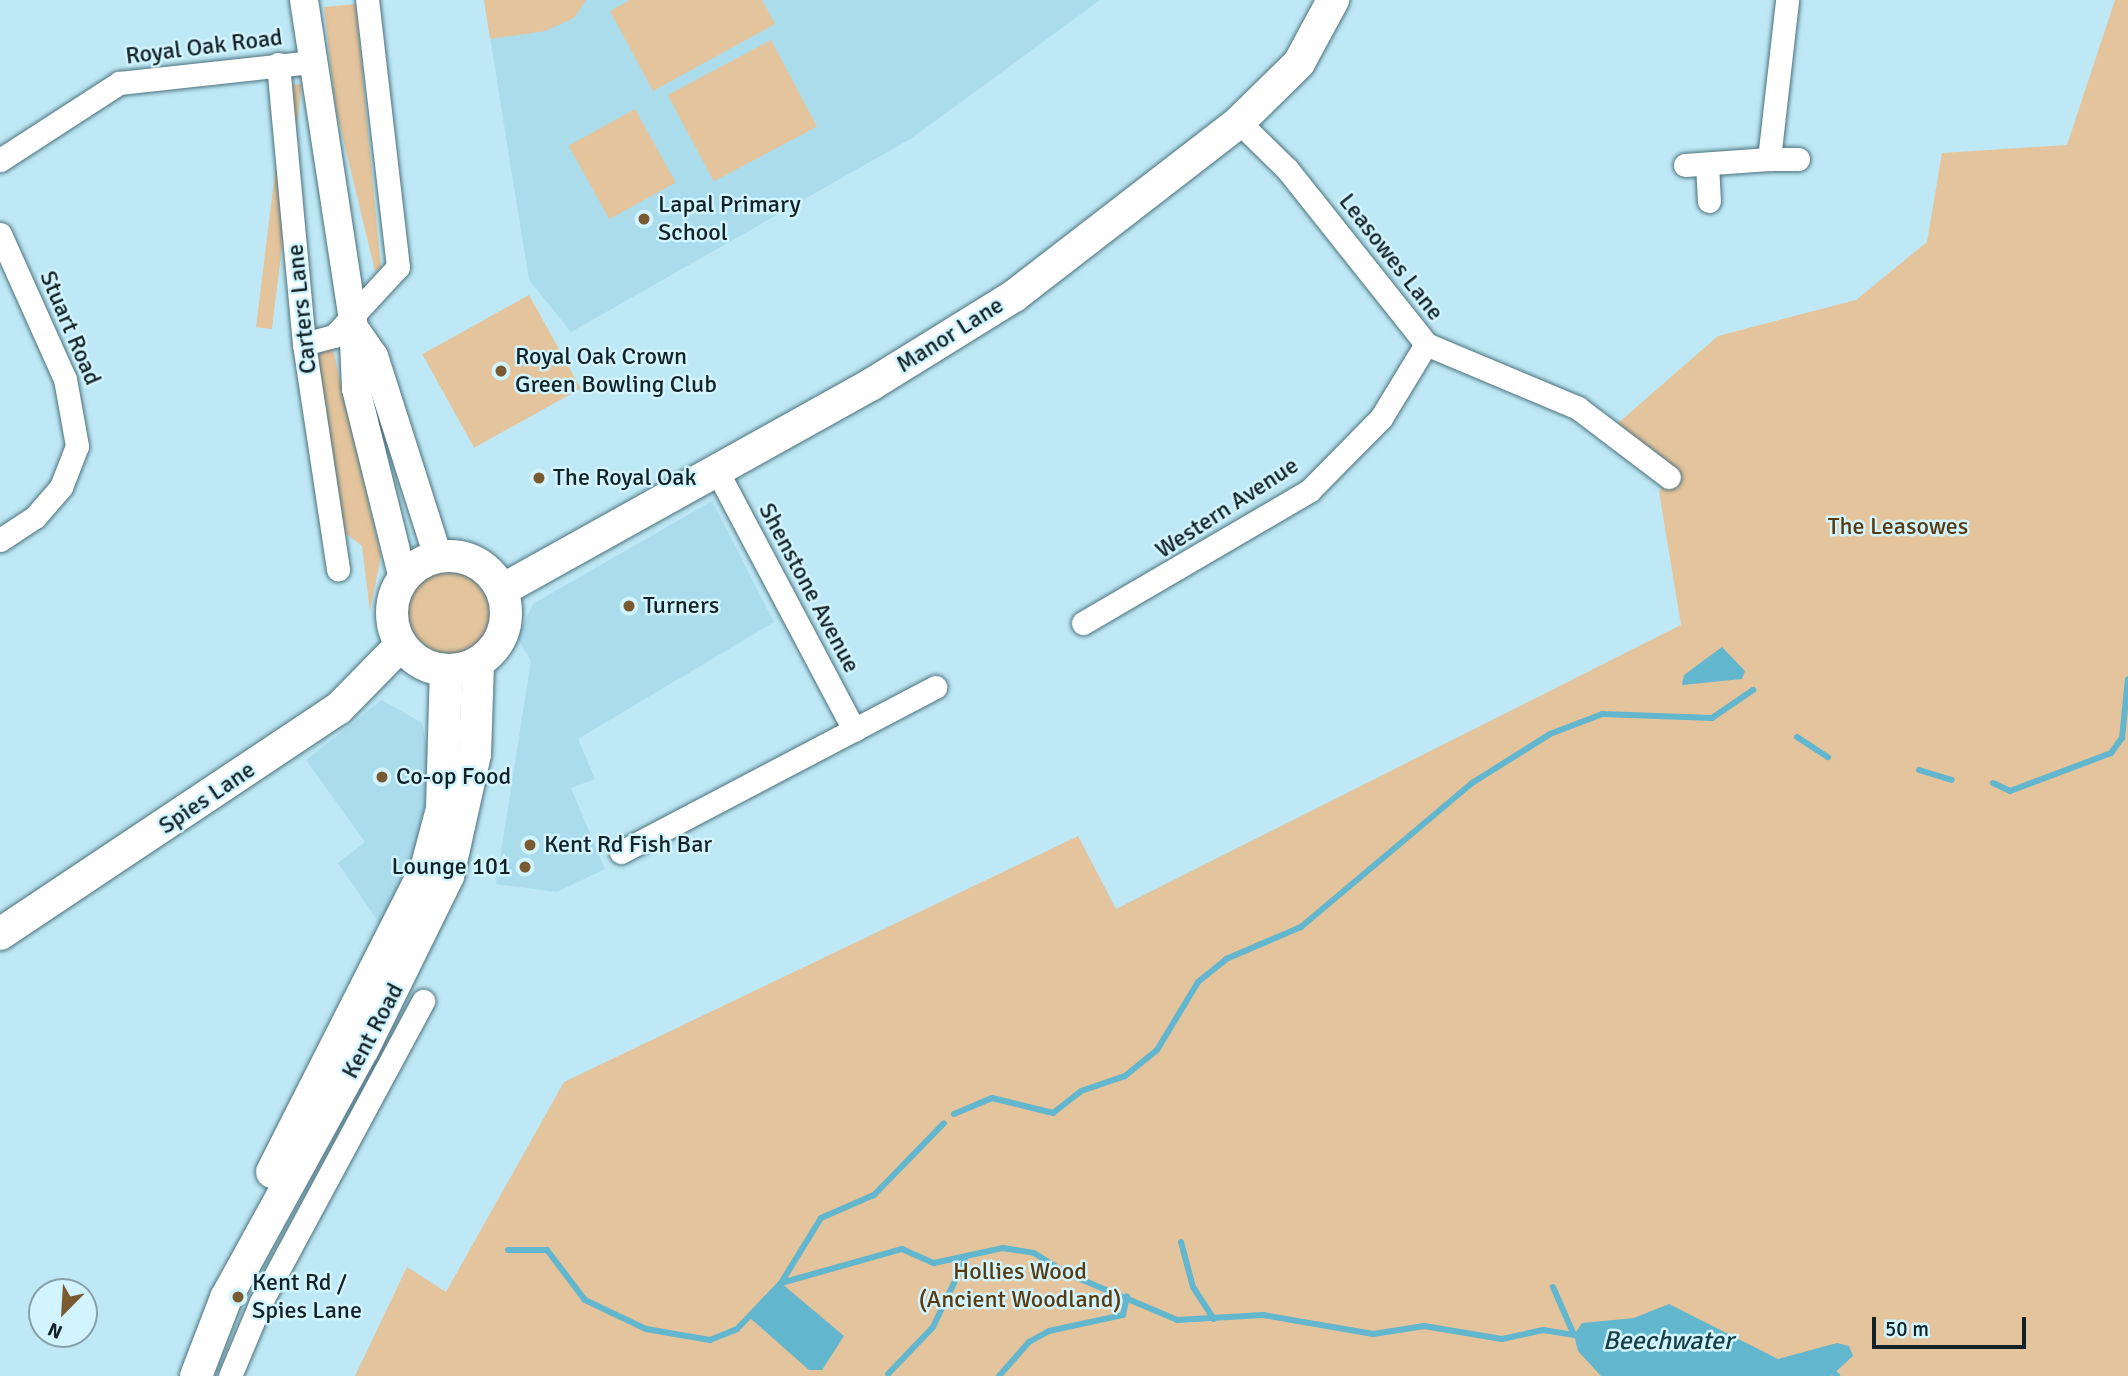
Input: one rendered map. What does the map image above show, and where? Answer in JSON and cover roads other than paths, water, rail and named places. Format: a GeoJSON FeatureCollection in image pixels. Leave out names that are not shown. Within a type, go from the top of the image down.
{"type":"FeatureCollection","features":[{"type":"Feature","properties":{"kind":"main road","name":"Manor Lane"},"geometry":{"type":"LineString","coordinates":[[502,590],[717,471],[1014,296],[1239,122],[1299,63],[1333,0]]}},
{"type":"Feature","properties":{"kind":"main road"},"geometry":{"type":"LineString","coordinates":[[439,557],[476,562],[502,590],[503,632],[478,664],[446,670],[424,665],[401,645],[391,611],[403,579],[439,557]]}},
{"type":"Feature","properties":{"kind":"main road","name":"Spies Lane"},"geometry":{"type":"LineString","coordinates":[[0,934],[338,709],[401,645]]}},
{"type":"Feature","properties":{"kind":"main road","name":"Kent Road"},"geometry":{"type":"LineString","coordinates":[[196,1376],[226,1298],[383,1013],[448,876],[475,754],[478,664]]}},
{"type":"Feature","properties":{"kind":"main road","name":"Kent Road"},"geometry":{"type":"LineString","coordinates":[[174,1376],[206,1295],[426,869],[442,809],[446,670]]}},
{"type":"Feature","properties":{"kind":"street","name":"Carters Lane"},"geometry":{"type":"LineString","coordinates":[[304,0],[311,62],[354,324],[356,389],[403,579]]}},
{"type":"Feature","properties":{"kind":"street","name":"Carters Lane"},"geometry":{"type":"LineString","coordinates":[[354,324],[398,267],[367,0]]}},
{"type":"Feature","properties":{"kind":"street"},"geometry":{"type":"LineString","coordinates":[[1780,0],[1797,0]]}},
{"type":"Feature","properties":{"kind":"street"},"geometry":{"type":"LineString","coordinates":[[1769,159],[1787,1]]}},
{"type":"Feature","properties":{"kind":"street","name":"Royal Oak Road"},"geometry":{"type":"LineString","coordinates":[[0,160],[119,83],[311,62]]}},
{"type":"Feature","properties":{"kind":"street","name":"Carters Lane"},"geometry":{"type":"LineString","coordinates":[[278,64],[304,344],[345,558]]}},
{"type":"Feature","properties":{"kind":"street","name":"Leasowes Lane"},"geometry":{"type":"LineString","coordinates":[[1239,122],[1287,169],[1426,344],[1578,408],[1669,477]]}},
{"type":"Feature","properties":{"kind":"street"},"geometry":{"type":"LineString","coordinates":[[1709,201],[1696,165],[1797,159]]}},
{"type":"Feature","properties":{"kind":"street","name":"Stuart Road"},"geometry":{"type":"LineString","coordinates":[[0,234],[65,379],[77,446],[61,487],[34,517],[0,540]]}},
{"type":"Feature","properties":{"kind":"street","name":"Carters Lane"},"geometry":{"type":"LineString","coordinates":[[354,324],[374,356],[439,557]]}},
{"type":"Feature","properties":{"kind":"street"},"geometry":{"type":"LineString","coordinates":[[304,344],[334,335],[354,324]]}},
{"type":"Feature","properties":{"kind":"street","name":"Western Avenue"},"geometry":{"type":"LineString","coordinates":[[1083,623],[1309,491],[1381,418],[1426,344]]}},
{"type":"Feature","properties":{"kind":"street","name":"Shenstone Avenue"},"geometry":{"type":"LineString","coordinates":[[717,471],[854,730]]}},
{"type":"Feature","properties":{"kind":"street"},"geometry":{"type":"LineString","coordinates":[[621,852],[935,687]]}},
{"type":"Feature","properties":{"kind":"street","name":"Kent Road"},"geometry":{"type":"LineString","coordinates":[[230,1376],[261,1302],[423,1001]]}},
{"type":"Feature","properties":{"kind":"water"},"geometry":{"type":"Polygon","coordinates":[[[1722,647],[1745,671],[1742,679],[1682,685],[1684,675],[1722,647]]]}},
{"type":"Feature","properties":{"kind":"water"},"geometry":{"type":"Polygon","coordinates":[[[781,1283],[844,1336],[822,1370],[809,1370],[750,1318],[781,1283]]]}},
{"type":"Feature","properties":{"kind":"water","name":"Beechwater"},"geometry":{"type":"Polygon","coordinates":[[[1669,1304],[1778,1359],[1837,1343],[1849,1346],[1853,1356],[1831,1376],[1601,1376],[1578,1351],[1574,1335],[1582,1323],[1634,1318],[1669,1304]]]}},
{"type":"Feature","properties":{"kind":"waterway"},"geometry":{"type":"LineString","coordinates":[[1993,783],[2010,791],[2111,753],[2122,738],[2128,679]]}},
{"type":"Feature","properties":{"kind":"waterway"},"geometry":{"type":"LineString","coordinates":[[954,1114],[992,1098],[1053,1113],[1081,1091],[1125,1076],[1157,1050],[1198,982],[1226,959],[1301,927],[1472,783],[1550,734],[1602,714],[1712,718],[1753,690]]}},
{"type":"Feature","properties":{"kind":"waterway"},"geometry":{"type":"LineString","coordinates":[[1797,737],[1828,757]]}},
{"type":"Feature","properties":{"kind":"waterway"},"geometry":{"type":"LineString","coordinates":[[1919,770],[1952,780]]}},
{"type":"Feature","properties":{"kind":"waterway"},"geometry":{"type":"LineString","coordinates":[[781,1283],[821,1218],[874,1195],[944,1123]]}},
{"type":"Feature","properties":{"kind":"waterway"},"geometry":{"type":"LineString","coordinates":[[1181,1242],[1193,1287],[1214,1319]]}},
{"type":"Feature","properties":{"kind":"waterway"},"geometry":{"type":"LineString","coordinates":[[508,1250],[547,1250],[585,1300],[646,1329],[710,1340],[737,1329],[781,1283],[902,1249],[934,1263],[1003,1248],[1034,1253],[1066,1273],[1177,1320],[1263,1315],[1373,1334],[1424,1326],[1502,1339],[1543,1330],[1574,1335]]}},
{"type":"Feature","properties":{"kind":"waterway"},"geometry":{"type":"LineString","coordinates":[[888,1374],[933,1327],[965,1260]]}},
{"type":"Feature","properties":{"kind":"waterway"},"geometry":{"type":"LineString","coordinates":[[1553,1287],[1574,1335]]}},
{"type":"Feature","properties":{"kind":"waterway"},"geometry":{"type":"LineString","coordinates":[[999,1376],[1029,1342],[1049,1331],[1123,1315],[1127,1296]]}},
{"type":"Feature","properties":{"kind":"waterway"},"geometry":{"type":"LineString","coordinates":[[1833,1372],[1837,1376]]}},
{"type":"Feature","properties":{"kind":"place","name":"Lapal Primary School"},"geometry":{"type":"Point","coordinates":[644,219]}},
{"type":"Feature","properties":{"kind":"place","name":"Royal Oak Crown Green Bowling Club"},"geometry":{"type":"Point","coordinates":[501,371]}},
{"type":"Feature","properties":{"kind":"place","name":"The Royal Oak"},"geometry":{"type":"Point","coordinates":[539,478]}},
{"type":"Feature","properties":{"kind":"place","name":"Turners"},"geometry":{"type":"Point","coordinates":[629,606]}},
{"type":"Feature","properties":{"kind":"place","name":"Co-op Food"},"geometry":{"type":"Point","coordinates":[382,777]}},
{"type":"Feature","properties":{"kind":"place","name":"Kent Rd Fish Bar"},"geometry":{"type":"Point","coordinates":[530,845]}},
{"type":"Feature","properties":{"kind":"place","name":"Lounge 101"},"geometry":{"type":"Point","coordinates":[525,867]}},
{"type":"Feature","properties":{"kind":"place","name":"Kent Rd / Spies Lane"},"geometry":{"type":"Point","coordinates":[238,1297]}},
{"type":"Feature","properties":{"kind":"park label","name":"The Leasowes"},"geometry":{"type":"Point","coordinates":[1898,527]}},
{"type":"Feature","properties":{"kind":"park label","name":"Hollies Wood (Ancient Woodland)"},"geometry":{"type":"Point","coordinates":[1020,1286]}}]}
